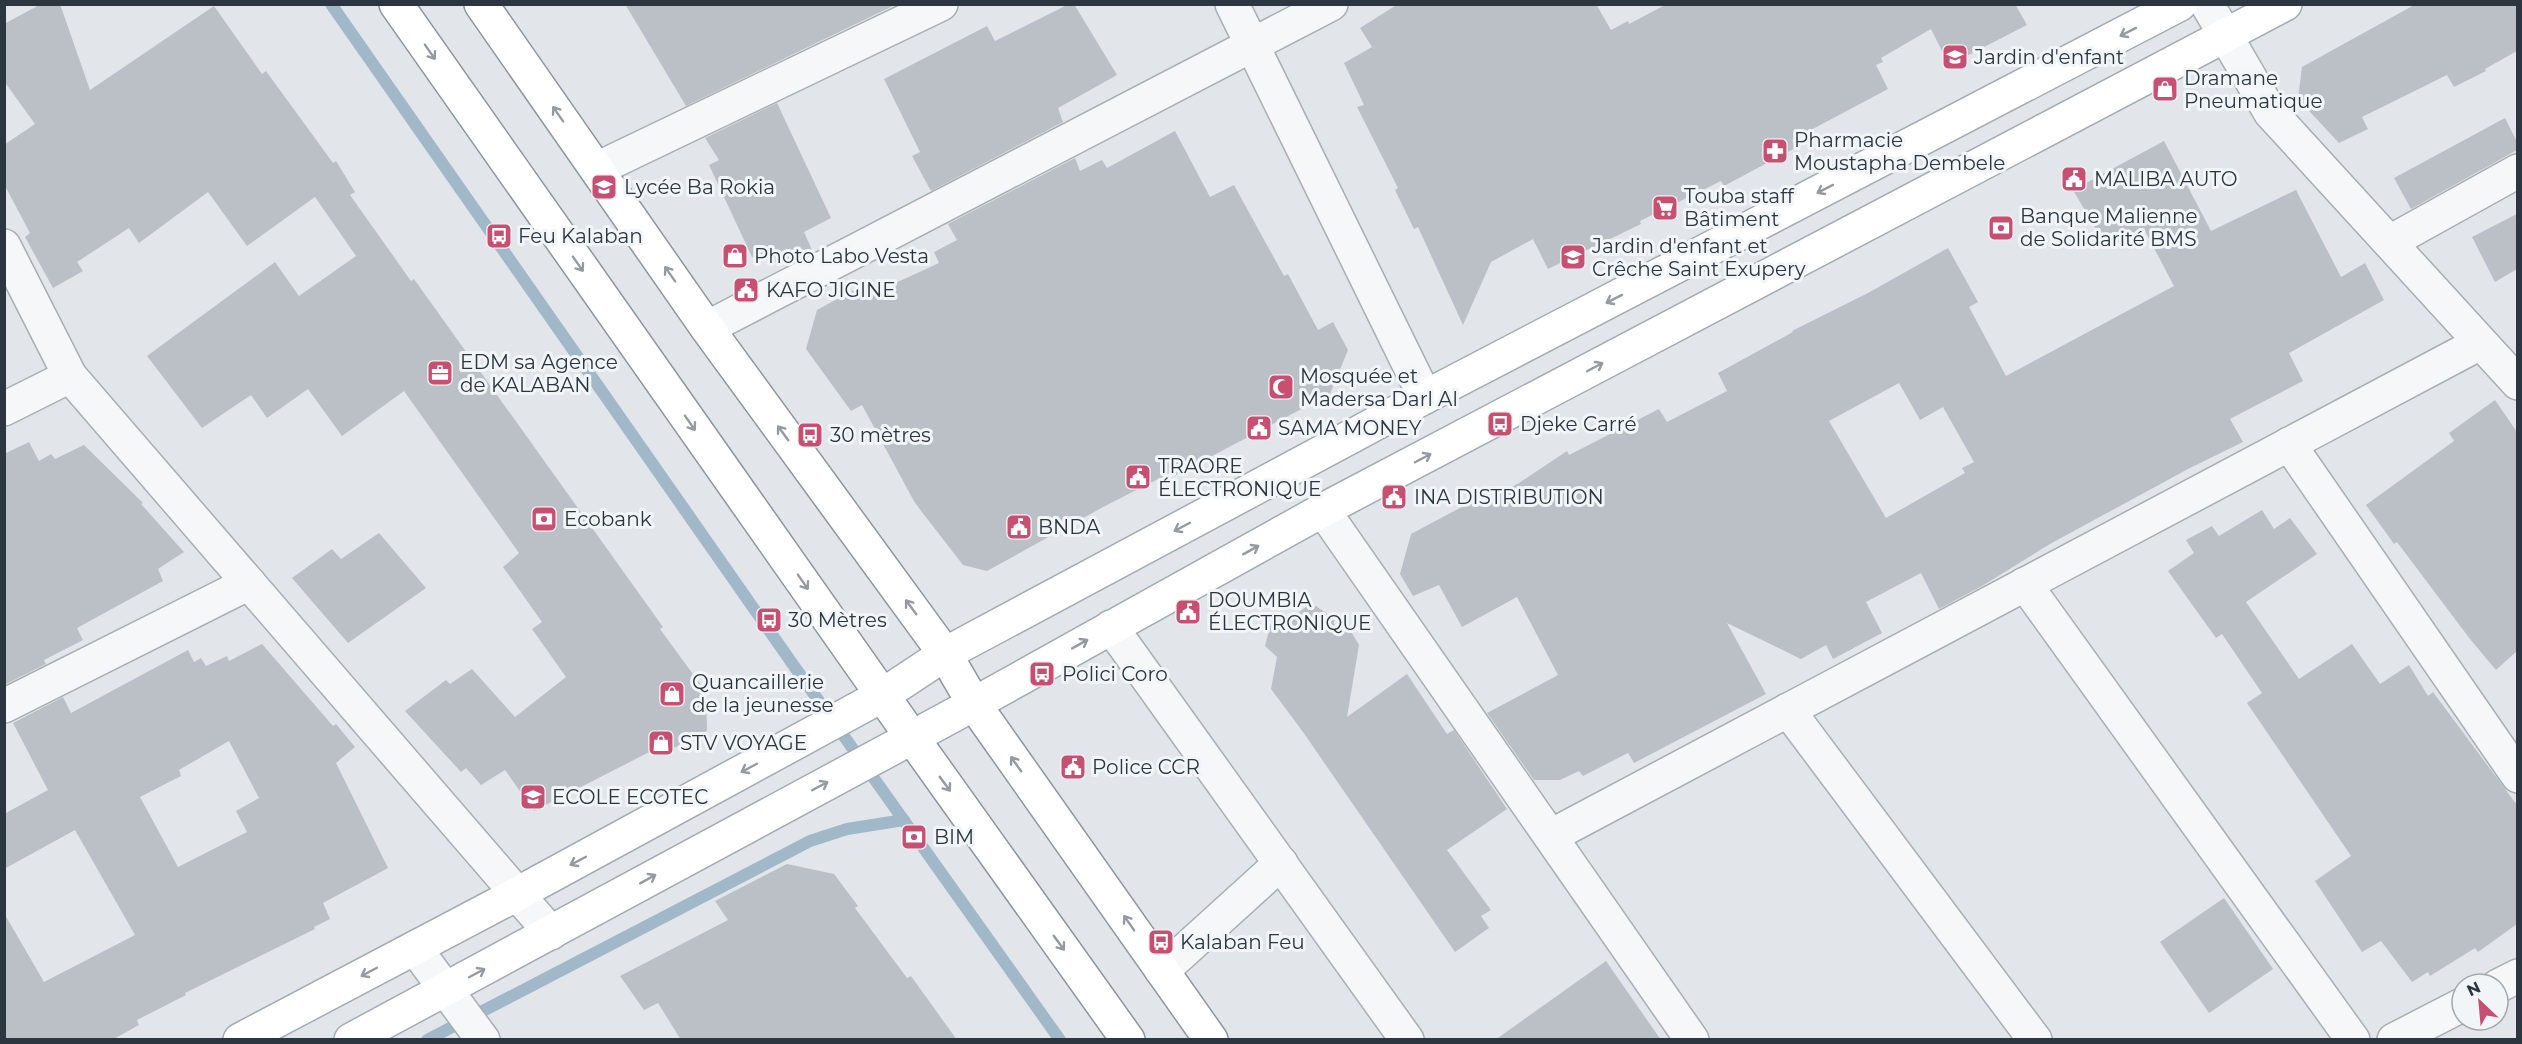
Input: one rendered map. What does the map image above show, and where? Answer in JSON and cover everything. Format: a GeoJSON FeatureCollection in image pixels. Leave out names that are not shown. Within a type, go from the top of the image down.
{"type":"FeatureCollection","features":[{"type":"Feature","properties":{"kind":"main road"},"geometry":{"type":"LineString","coordinates":[[396,4],[911,736],[1128,1040]]}},
{"type":"Feature","properties":{"kind":"main road"},"geometry":{"type":"LineString","coordinates":[[481,4],[707,328],[945,654],[974,704],[1211,1040]]}},
{"type":"Feature","properties":{"kind":"main road"},"geometry":{"type":"LineString","coordinates":[[240,1040],[517,894],[883,695],[945,654],[1425,398],[2180,4]]}},
{"type":"Feature","properties":{"kind":"main road"},"geometry":{"type":"LineString","coordinates":[[351,1040],[974,704],[1323,510],[2284,4]]}},
{"type":"Feature","properties":{"kind":"street"},"geometry":{"type":"LineString","coordinates":[[597,169],[941,4]]}},
{"type":"Feature","properties":{"kind":"street"},"geometry":{"type":"LineString","coordinates":[[1232,4],[1425,398]]}},
{"type":"Feature","properties":{"kind":"street"},"geometry":{"type":"LineString","coordinates":[[707,328],[1331,4]]}},
{"type":"Feature","properties":{"kind":"street"},"geometry":{"type":"LineString","coordinates":[[2207,4],[2270,112],[2517,383]]}},
{"type":"Feature","properties":{"kind":"street"},"geometry":{"type":"LineString","coordinates":[[2390,242],[2517,171]]}},
{"type":"Feature","properties":{"kind":"street"},"geometry":{"type":"LineString","coordinates":[[4,246],[70,376],[551,933]]}},
{"type":"Feature","properties":{"kind":"street"},"geometry":{"type":"LineString","coordinates":[[1551,836],[2480,343]]}},
{"type":"Feature","properties":{"kind":"street"},"geometry":{"type":"LineString","coordinates":[[4,409],[70,376]]}},
{"type":"Feature","properties":{"kind":"street"},"geometry":{"type":"LineString","coordinates":[[2289,444],[2517,776]]}},
{"type":"Feature","properties":{"kind":"street"},"geometry":{"type":"LineString","coordinates":[[1323,510],[1692,1040]]}},
{"type":"Feature","properties":{"kind":"street"},"geometry":{"type":"LineString","coordinates":[[4,706],[249,583]]}},
{"type":"Feature","properties":{"kind":"street"},"geometry":{"type":"LineString","coordinates":[[2025,584],[2353,1040]]}},
{"type":"Feature","properties":{"kind":"street"},"geometry":{"type":"LineString","coordinates":[[1111,627],[1407,1040]]}},
{"type":"Feature","properties":{"kind":"street"},"geometry":{"type":"LineString","coordinates":[[1788,710],[2035,1040]]}},
{"type":"Feature","properties":{"kind":"street"},"geometry":{"type":"LineString","coordinates":[[1162,971],[1281,863]]}},
{"type":"Feature","properties":{"kind":"street"},"geometry":{"type":"LineString","coordinates":[[415,948],[483,1040]]}},
{"type":"Feature","properties":{"kind":"street"},"geometry":{"type":"LineString","coordinates":[[2394,1040],[2450,1011]]}},
{"type":"Feature","properties":{"kind":"building"},"geometry":{"type":"Polygon","coordinates":[[[41,4],[60,4],[90,90],[214,6],[262,74],[266,71],[333,163],[336,161],[355,192],[350,195],[411,281],[414,279],[663,627],[660,629],[706,692],[707,731],[668,751],[663,745],[534,811],[505,770],[481,785],[466,768],[461,772],[405,711],[446,680],[450,684],[472,669],[515,717],[566,677],[532,629],[542,622],[503,567],[519,553],[404,391],[342,436],[308,389],[267,418],[251,395],[202,428],[147,356],[275,262],[299,296],[356,256],[315,197],[247,246],[208,192],[139,243],[129,228],[77,262],[83,271],[53,288],[25,237],[30,233],[4,184],[4,145],[35,124],[4,81],[4,24],[41,4]]]}},
{"type":"Feature","properties":{"kind":"building"},"geometry":{"type":"Polygon","coordinates":[[[625,4],[897,4],[686,106],[625,4]]]}},
{"type":"Feature","properties":{"kind":"building"},"geometry":{"type":"Polygon","coordinates":[[[1069,4],[1074,4],[1117,75],[1058,108],[1063,122],[931,191],[912,156],[920,152],[884,79],[987,26],[995,41],[1069,4]]]}},
{"type":"Feature","properties":{"kind":"building"},"geometry":{"type":"Polygon","coordinates":[[[1398,4],[1596,4],[1611,30],[1628,21],[1629,24],[1667,4],[2015,4],[2027,25],[1949,65],[1931,29],[1881,58],[1883,62],[1876,65],[1888,89],[1792,140],[1797,147],[1724,186],[1721,181],[1640,221],[1641,224],[1548,269],[1533,239],[1491,262],[1463,325],[1418,227],[1414,229],[1395,190],[1398,188],[1357,107],[1364,105],[1344,63],[1372,47],[1360,28],[1398,4]]]}},
{"type":"Feature","properties":{"kind":"building"},"geometry":{"type":"Polygon","coordinates":[[[2416,4],[2517,4],[2517,51],[2485,69],[2486,71],[2454,87],[2447,75],[2362,117],[2368,129],[2339,143],[2298,99],[2302,67],[2416,4]]]}},
{"type":"Feature","properties":{"kind":"building"},"geometry":{"type":"Polygon","coordinates":[[[777,103],[831,218],[804,232],[812,250],[783,264],[752,257],[709,165],[719,160],[705,138],[777,103]]]}},
{"type":"Feature","properties":{"kind":"building"},"geometry":{"type":"Polygon","coordinates":[[[2505,118],[2517,142],[2517,150],[2411,209],[2394,178],[2505,118]]]}},
{"type":"Feature","properties":{"kind":"building"},"geometry":{"type":"Polygon","coordinates":[[[1175,131],[1210,197],[1234,185],[1284,276],[1288,274],[1318,330],[1333,322],[1348,350],[1330,394],[1174,476],[1172,472],[1105,506],[987,571],[963,565],[915,503],[862,405],[851,411],[806,349],[817,310],[861,286],[867,296],[939,263],[934,252],[957,240],[948,224],[1075,158],[1080,171],[1102,160],[1107,168],[1175,131]]]}},
{"type":"Feature","properties":{"kind":"building"},"geometry":{"type":"Polygon","coordinates":[[[2164,141],[2211,231],[2296,190],[2341,277],[2365,263],[2384,300],[2289,353],[2303,381],[2230,419],[2243,442],[2188,469],[2050,544],[1982,586],[1939,609],[1921,573],[1866,602],[1882,633],[1833,659],[1826,645],[1801,659],[1727,623],[1766,694],[1634,763],[1628,753],[1583,776],[1579,771],[1560,780],[1534,780],[1487,713],[1558,675],[1517,597],[1462,627],[1439,585],[1413,596],[1400,574],[1411,534],[1488,493],[1490,498],[1519,483],[1567,451],[1569,455],[1659,409],[1667,422],[1727,391],[1718,373],[1948,248],[1978,302],[1969,307],[2006,376],[2174,286],[2144,229],[2107,248],[2073,190],[2164,141]],[[1899,383],[1829,421],[1886,518],[1965,473],[1962,468],[1974,462],[1943,407],[1920,420],[1899,383]]]}},
{"type":"Feature","properties":{"kind":"building"},"geometry":{"type":"Polygon","coordinates":[[[2517,214],[2517,269],[2495,282],[2472,237],[2517,214]]]}},
{"type":"Feature","properties":{"kind":"building"},"geometry":{"type":"Polygon","coordinates":[[[2495,400],[2517,432],[2517,651],[2496,670],[2397,542],[2394,544],[2366,505],[2454,441],[2449,433],[2495,400]]]}},
{"type":"Feature","properties":{"kind":"building"},"geometry":{"type":"Polygon","coordinates":[[[29,442],[39,461],[51,454],[55,459],[84,445],[143,503],[141,504],[184,552],[158,569],[163,581],[77,628],[83,640],[44,660],[46,664],[4,685],[4,454],[29,442]]]}},
{"type":"Feature","properties":{"kind":"building"},"geometry":{"type":"Polygon","coordinates":[[[2262,510],[2274,529],[2290,518],[2317,554],[2246,602],[2299,679],[2352,644],[2380,684],[2409,665],[2428,696],[2433,692],[2517,805],[2517,924],[2478,952],[2475,948],[2430,976],[2428,972],[2412,982],[2381,941],[2362,952],[2315,881],[2351,856],[2247,703],[2262,693],[2222,634],[2216,638],[2168,571],[2194,553],[2186,540],[2212,526],[2219,536],[2262,510]]]}},
{"type":"Feature","properties":{"kind":"building"},"geometry":{"type":"Polygon","coordinates":[[[379,533],[426,588],[348,643],[292,578],[332,549],[341,559],[379,533]]]}},
{"type":"Feature","properties":{"kind":"building"},"geometry":{"type":"Polygon","coordinates":[[[1316,606],[1333,618],[1335,629],[1352,633],[1359,645],[1347,717],[1407,674],[1447,734],[1454,730],[1507,809],[1447,850],[1491,910],[1481,916],[1489,928],[1455,952],[1271,689],[1277,657],[1265,646],[1271,623],[1283,624],[1306,607],[1316,606]]]}},
{"type":"Feature","properties":{"kind":"building"},"geometry":{"type":"Polygon","coordinates":[[[262,644],[333,726],[336,724],[355,747],[336,763],[388,868],[323,903],[330,919],[314,927],[315,929],[185,993],[186,995],[137,1020],[139,1025],[112,1040],[4,1040],[4,913],[44,982],[135,935],[75,830],[4,869],[4,814],[48,790],[13,723],[63,697],[71,713],[188,650],[194,662],[201,658],[206,666],[227,656],[229,661],[262,644]],[[229,741],[179,770],[181,776],[140,797],[178,867],[247,832],[236,811],[259,798],[229,741]]]}},
{"type":"Feature","properties":{"kind":"building"},"geometry":{"type":"Polygon","coordinates":[[[787,864],[834,874],[858,906],[855,908],[907,978],[911,976],[957,1040],[681,1040],[658,1003],[644,1010],[620,976],[728,920],[715,901],[787,864]]]}},
{"type":"Feature","properties":{"kind":"building"},"geometry":{"type":"Polygon","coordinates":[[[2224,898],[2273,969],[2209,1013],[2160,942],[2224,898]]]}},
{"type":"Feature","properties":{"kind":"building"},"geometry":{"type":"Polygon","coordinates":[[[1606,961],[1661,1040],[1495,1040],[1606,961]]]}},
{"type":"Feature","properties":{"kind":"waterway"},"geometry":{"type":"LineString","coordinates":[[331,4],[794,666],[1060,1040]]}},
{"type":"Feature","properties":{"kind":"waterway"},"geometry":{"type":"LineString","coordinates":[[427,1040],[810,841],[847,829],[904,820]]}},
{"type":"Feature","properties":{"kind":"place","name":"Jardin d'enfant"},"geometry":{"type":"Point","coordinates":[1955,57]}},
{"type":"Feature","properties":{"kind":"place","name":"Dramane Pneumatique"},"geometry":{"type":"Point","coordinates":[2165,89]}},
{"type":"Feature","properties":{"kind":"place","name":"Pharmacie Moustapha Dembele"},"geometry":{"type":"Point","coordinates":[1775,151]}},
{"type":"Feature","properties":{"kind":"place","name":"MALIBA AUTO"},"geometry":{"type":"Point","coordinates":[2074,179]}},
{"type":"Feature","properties":{"kind":"place","name":"Lycée Ba Rokia"},"geometry":{"type":"Point","coordinates":[604,187]}},
{"type":"Feature","properties":{"kind":"place","name":"Touba staff Bâtiment"},"geometry":{"type":"Point","coordinates":[1665,208]}},
{"type":"Feature","properties":{"kind":"place","name":"Banque Malienne de Solidarité BMS"},"geometry":{"type":"Point","coordinates":[2001,228]}},
{"type":"Feature","properties":{"kind":"place","name":"Feu Kalaban"},"geometry":{"type":"Point","coordinates":[499,236]}},
{"type":"Feature","properties":{"kind":"place","name":"Photo Labo Vesta"},"geometry":{"type":"Point","coordinates":[735,256]}},
{"type":"Feature","properties":{"kind":"place","name":"Jardin d'enfant et Crêche Saint Exupery"},"geometry":{"type":"Point","coordinates":[1573,257]}},
{"type":"Feature","properties":{"kind":"place","name":"KAFO JIGINE"},"geometry":{"type":"Point","coordinates":[746,290]}},
{"type":"Feature","properties":{"kind":"place","name":"EDM sa Agence de KALABAN"},"geometry":{"type":"Point","coordinates":[440,373]}},
{"type":"Feature","properties":{"kind":"place","name":"Mosquée et Madersa Darl Al"},"geometry":{"type":"Point","coordinates":[1281,387]}},
{"type":"Feature","properties":{"kind":"place","name":"Djeke Carré"},"geometry":{"type":"Point","coordinates":[1500,424]}},
{"type":"Feature","properties":{"kind":"place","name":"SAMA MONEY"},"geometry":{"type":"Point","coordinates":[1259,428]}},
{"type":"Feature","properties":{"kind":"place","name":"30 mètres"},"geometry":{"type":"Point","coordinates":[810,435]}},
{"type":"Feature","properties":{"kind":"place","name":"TRAORE ÉLECTRONIQUE"},"geometry":{"type":"Point","coordinates":[1138,477]}},
{"type":"Feature","properties":{"kind":"place","name":"INA DISTRIBUTION"},"geometry":{"type":"Point","coordinates":[1394,497]}},
{"type":"Feature","properties":{"kind":"place","name":"Ecobank"},"geometry":{"type":"Point","coordinates":[544,519]}},
{"type":"Feature","properties":{"kind":"place","name":"BNDA"},"geometry":{"type":"Point","coordinates":[1019,527]}},
{"type":"Feature","properties":{"kind":"place","name":"DOUMBIA ÉLECTRONIQUE"},"geometry":{"type":"Point","coordinates":[1188,612]}},
{"type":"Feature","properties":{"kind":"place","name":"30 Mètres"},"geometry":{"type":"Point","coordinates":[769,620]}},
{"type":"Feature","properties":{"kind":"place","name":"Polici Coro"},"geometry":{"type":"Point","coordinates":[1042,674]}},
{"type":"Feature","properties":{"kind":"place","name":"Quancaillerie de la jeunesse"},"geometry":{"type":"Point","coordinates":[672,694]}},
{"type":"Feature","properties":{"kind":"place","name":"STV VOYAGE"},"geometry":{"type":"Point","coordinates":[661,743]}},
{"type":"Feature","properties":{"kind":"place","name":"Police CCR"},"geometry":{"type":"Point","coordinates":[1073,767]}},
{"type":"Feature","properties":{"kind":"place","name":"ECOLE ECOTEC"},"geometry":{"type":"Point","coordinates":[533,797]}},
{"type":"Feature","properties":{"kind":"place","name":"BIM"},"geometry":{"type":"Point","coordinates":[914,837]}},
{"type":"Feature","properties":{"kind":"place","name":"Kalaban Feu"},"geometry":{"type":"Point","coordinates":[1161,942]}}]}
